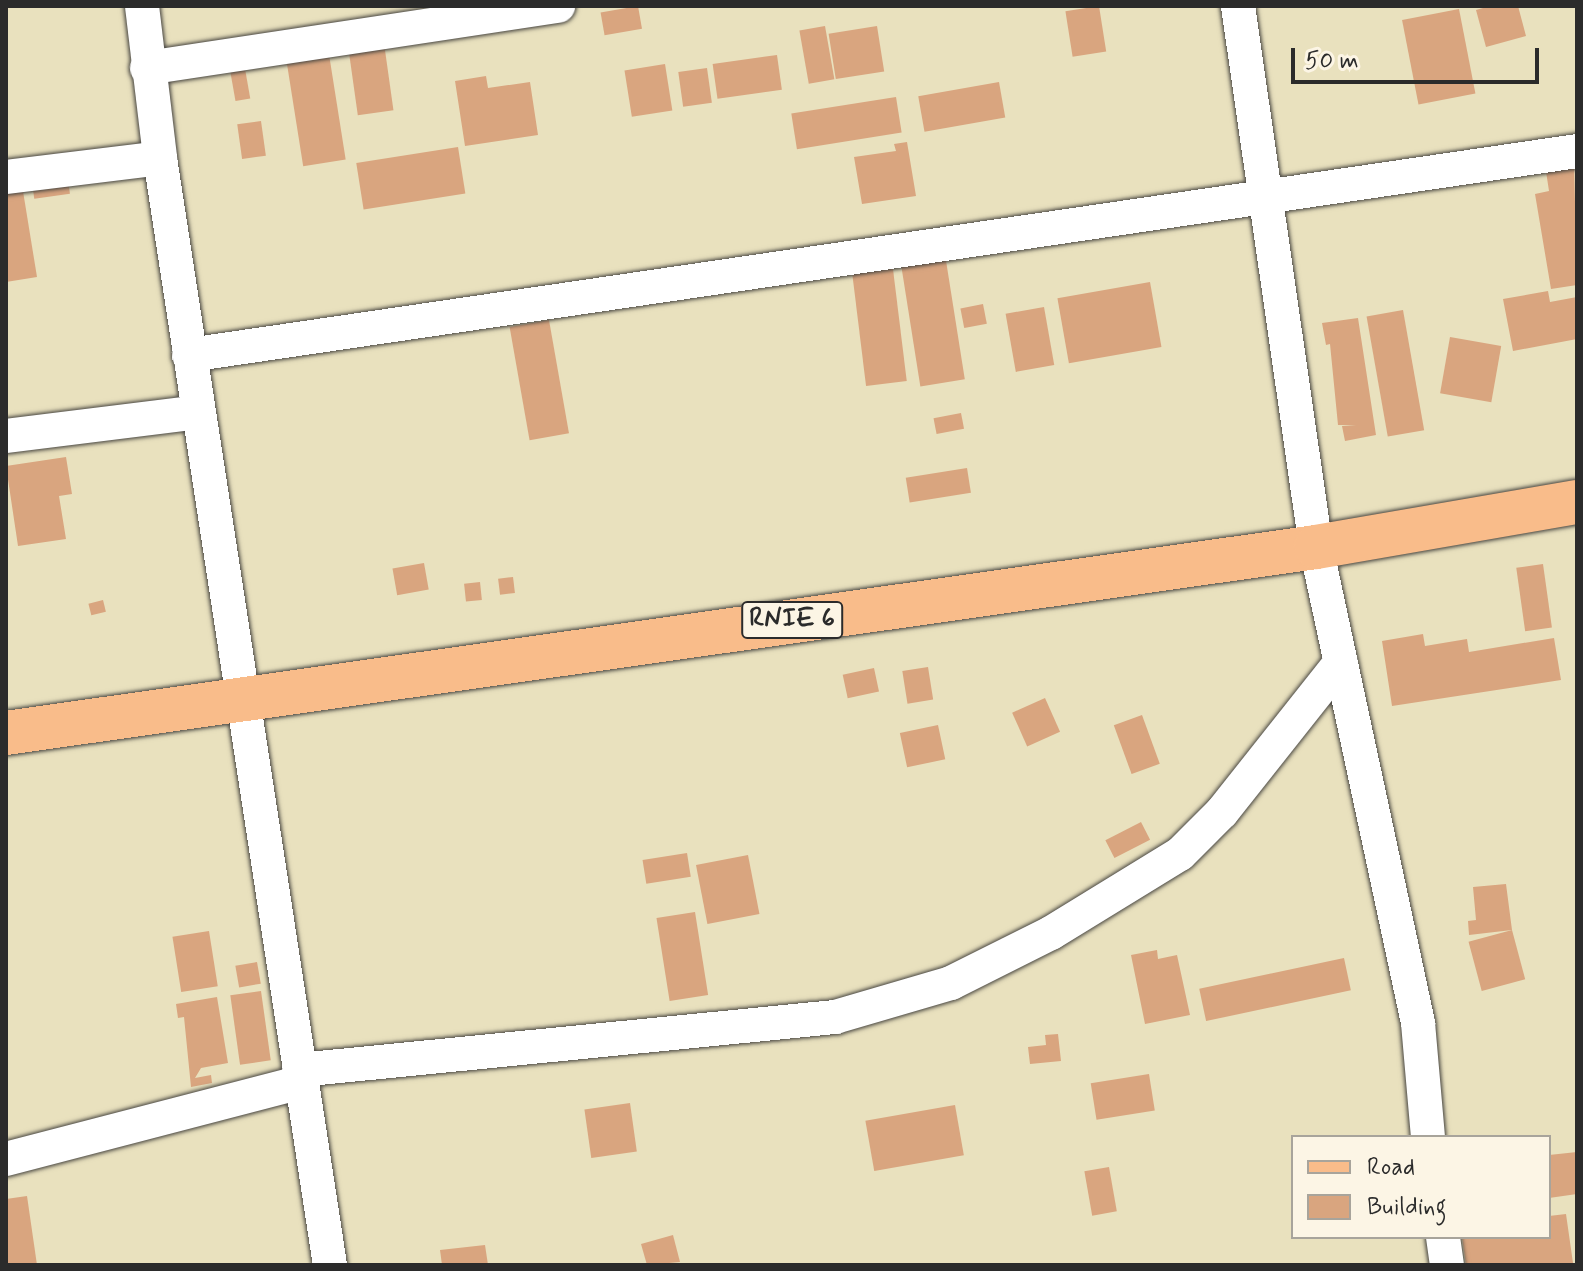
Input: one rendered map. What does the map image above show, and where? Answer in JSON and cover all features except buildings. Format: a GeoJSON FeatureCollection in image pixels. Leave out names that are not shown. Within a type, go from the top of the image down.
{"type":"FeatureCollection","features":[{"type":"Feature","properties":{"kind":"main road","name":"RNIE 6"},"geometry":{"type":"LineString","coordinates":[[6,733],[1316,547],[1577,502]]}},
{"type":"Feature","properties":{"kind":"street"},"geometry":{"type":"LineString","coordinates":[[142,6],[147,68],[240,698],[330,1265]]}},
{"type":"Feature","properties":{"kind":"street"},"geometry":{"type":"LineString","coordinates":[[147,68],[558,6]]}},
{"type":"Feature","properties":{"kind":"street"},"geometry":{"type":"LineString","coordinates":[[1238,6],[1316,547],[1418,1023],[1428,1135]]}},
{"type":"Feature","properties":{"kind":"street"},"geometry":{"type":"LineString","coordinates":[[189,355],[1577,151]]}},
{"type":"Feature","properties":{"kind":"street"},"geometry":{"type":"LineString","coordinates":[[6,177],[160,158]]}},
{"type":"Feature","properties":{"kind":"street"},"geometry":{"type":"LineString","coordinates":[[6,436],[198,412]]}},
{"type":"Feature","properties":{"kind":"street"},"geometry":{"type":"LineString","coordinates":[[6,1159],[300,1076],[835,1017],[951,983],[1051,933],[1180,854],[1222,812],[1341,662]]}},
{"type":"Feature","properties":{"kind":"street"},"geometry":{"type":"LineString","coordinates":[[1443,1239],[1447,1265]]}}]}
